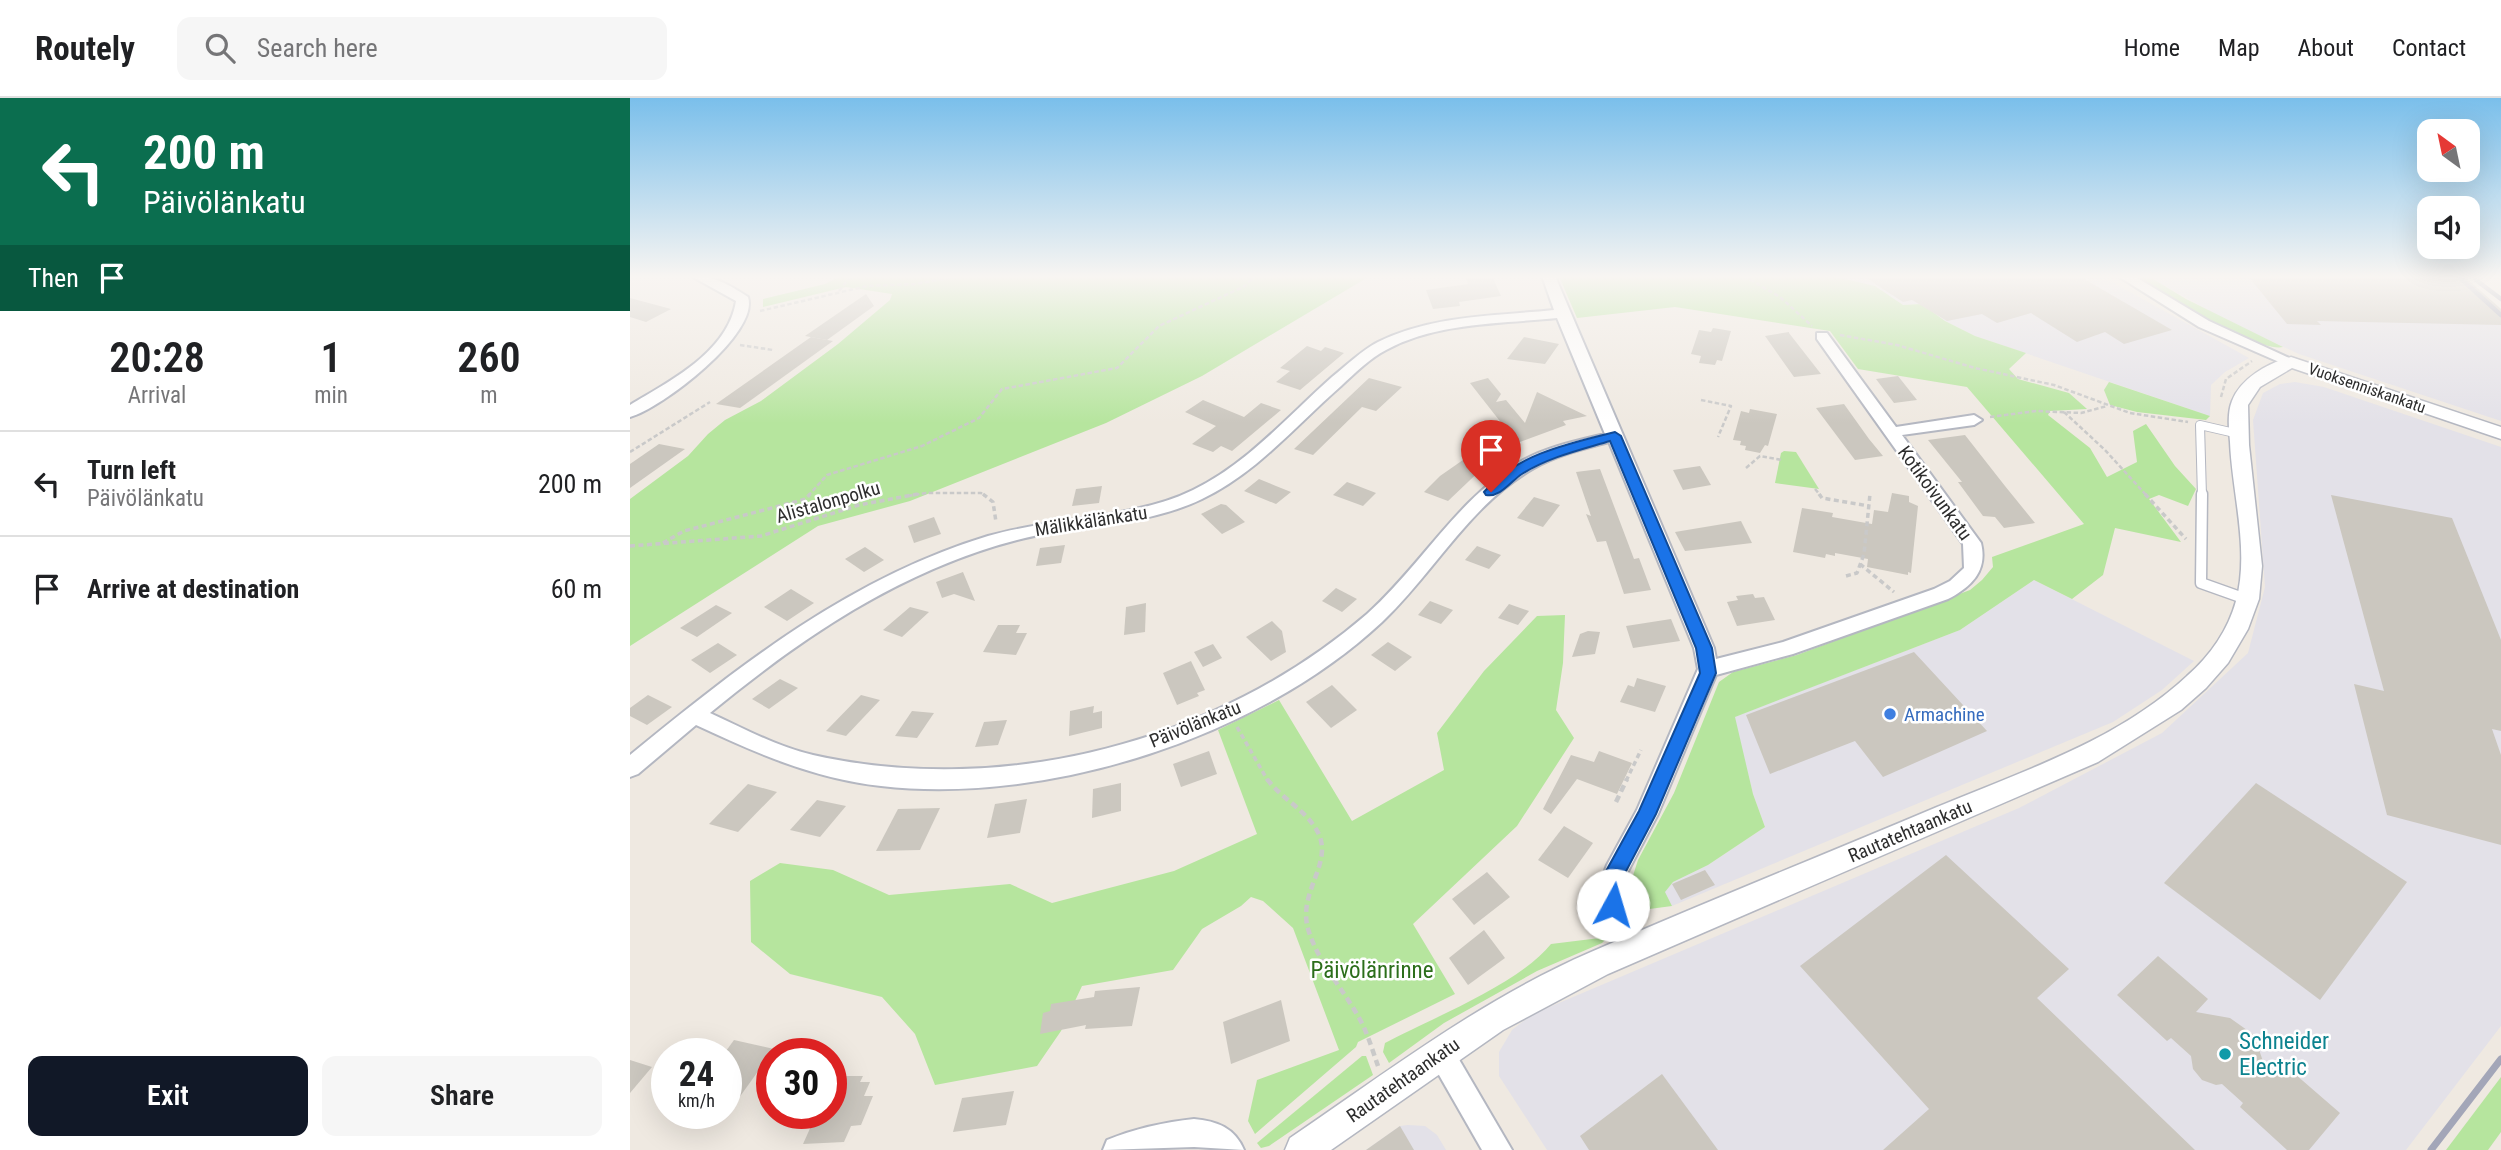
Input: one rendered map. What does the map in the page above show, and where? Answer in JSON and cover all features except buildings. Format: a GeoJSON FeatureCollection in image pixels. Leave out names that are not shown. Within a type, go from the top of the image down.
{"type":"FeatureCollection","features":[{"type":"Feature","properties":{"kind":"street"},"geometry":{"type":"LineString","coordinates":[[630,412],[687,374],[725,340],[736,325]]}},
{"type":"Feature","properties":{"kind":"street","name":"Mälikkälänkatu"},"geometry":{"type":"LineString","coordinates":[[630,768],[694,715],[803,633],[861,596],[913,570],[999,539],[1043,528],[1126,518],[1198,495],[1244,466],[1360,360],[1399,338],[1464,325]]}},
{"type":"Feature","properties":{"kind":"street"},"geometry":{"type":"LineString","coordinates":[[1567,325],[1704,648],[1708,669],[1647,814],[1615,873],[1610,889],[1613,905],[1637,948]]}},
{"type":"Feature","properties":{"kind":"street","name":"Vuoksenniskankatu"},"geometry":{"type":"LineString","coordinates":[[2207,325],[2291,362],[2501,433]]}},
{"type":"Feature","properties":{"kind":"street","name":"Kotikoivunkatu"},"geometry":{"type":"LineString","coordinates":[[1708,669],[1786,649],[1907,606],[1957,586],[1973,570],[1976,554],[1964,533],[1822,336]]}},
{"type":"Feature","properties":{"kind":"street","name":"Rautatehtaankatu"},"geometry":{"type":"LineString","coordinates":[[1303,1150],[1492,1019],[1541,991],[2089,755],[2143,727],[2181,699],[2234,636],[2246,599],[2251,569],[2239,405],[2248,385],[2291,362]]}},
{"type":"Feature","properties":{"kind":"street"},"geometry":{"type":"LineString","coordinates":[[1891,432],[1974,420]]}},
{"type":"Feature","properties":{"kind":"street","name":"Päivölänkatu"},"geometry":{"type":"LineString","coordinates":[[694,715],[811,764],[875,775],[946,779],[1018,774],[1086,760],[1173,735],[1229,713],[1302,673],[1372,620],[1504,480],[1528,464],[1556,452],[1615,436]]}},
{"type":"Feature","properties":{"kind":"street"},"geometry":{"type":"LineString","coordinates":[[1440,1054],[1498,1150]]}},
{"type":"Feature","properties":{"kind":"street"},"geometry":{"type":"LineString","coordinates":[[1117,1150],[1199,1132],[1217,1136],[1230,1150]]}},
{"type":"Feature","properties":{"kind":"lane"},"geometry":{"type":"LineString","coordinates":[[2240,434],[2200,425],[2203,550],[2201,583],[2246,599]]}},
{"type":"Feature","properties":{"kind":"path"},"geometry":{"type":"LineString","coordinates":[[663,543],[684,531],[806,499],[827,475],[922,446],[979,418],[1002,389],[1117,368],[1161,325]]}},
{"type":"Feature","properties":{"kind":"path"},"geometry":{"type":"LineString","coordinates":[[1810,325],[1822,336],[1847,335],[1897,345],[1976,368],[2054,385],[2130,413],[2200,425]]}},
{"type":"Feature","properties":{"kind":"path"},"geometry":{"type":"LineString","coordinates":[[734,344],[773,350]]}},
{"type":"Feature","properties":{"kind":"path"},"geometry":{"type":"LineString","coordinates":[[1701,400],[1731,406],[1718,437]]}},
{"type":"Feature","properties":{"kind":"path"},"geometry":{"type":"LineString","coordinates":[[630,452],[709,402]]}},
{"type":"Feature","properties":{"kind":"path"},"geometry":{"type":"LineString","coordinates":[[1974,420],[2036,411],[2081,413],[2109,406]]}},
{"type":"Feature","properties":{"kind":"path"},"geometry":{"type":"LineString","coordinates":[[2064,412],[2105,450],[2187,540],[2203,550]]}},
{"type":"Feature","properties":{"kind":"path"},"geometry":{"type":"LineString","coordinates":[[1746,468],[1759,456],[1782,460]]}},
{"type":"Feature","properties":{"kind":"path"},"geometry":{"type":"LineString","coordinates":[[1815,489],[1822,498],[1869,506]]}},
{"type":"Feature","properties":{"kind":"path","name":"Alistalonpolku"},"geometry":{"type":"LineString","coordinates":[[630,546],[761,536],[859,505],[894,497],[958,492],[987,495],[993,502],[999,539]]}},
{"type":"Feature","properties":{"kind":"path"},"geometry":{"type":"LineString","coordinates":[[1846,576],[1857,573],[1860,564],[1870,494]]}},
{"type":"Feature","properties":{"kind":"path"},"geometry":{"type":"LineString","coordinates":[[1860,564],[1907,606]]}},
{"type":"Feature","properties":{"kind":"path"},"geometry":{"type":"LineString","coordinates":[[1229,713],[1263,776],[1278,792],[1303,810],[1322,839],[1322,853],[1304,902],[1305,918],[1331,976],[1360,1018],[1380,1072]]}},
{"type":"Feature","properties":{"kind":"path"},"geometry":{"type":"LineString","coordinates":[[1616,802],[1641,750]]}},
{"type":"Feature","properties":{"kind":"shaded area"},"geometry":{"type":"Polygon","coordinates":[[[1953,325],[2190,325],[2249,358],[2225,372],[2211,385],[2210,416],[1975,336],[1953,325]]]}},
{"type":"Feature","properties":{"kind":"shaded area"},"geometry":{"type":"Polygon","coordinates":[[[2236,325],[2501,325],[2501,421],[2299,354],[2236,325]]]}},
{"type":"Feature","properties":{"kind":"shaded area"},"geometry":{"type":"Polygon","coordinates":[[[2295,382],[2324,387],[2501,447],[2501,1026],[2406,1150],[1547,1150],[1499,1076],[1499,1052],[1512,1030],[1533,1014],[2019,808],[2162,733],[2248,653],[2265,587],[2253,420],[2263,393],[2280,384],[2295,382]]]}},
{"type":"Feature","properties":{"kind":"shaded area"},"geometry":{"type":"Polygon","coordinates":[[[2034,580],[2194,661],[2162,690],[2113,722],[1672,906],[1664,892],[1673,882],[1708,865],[1765,827],[1753,794],[1734,717],[1960,630],[2034,580]]]}},
{"type":"Feature","properties":{"kind":"shaded area"},"geometry":{"type":"Polygon","coordinates":[[[1400,1126],[1425,1126],[1437,1135],[1446,1150],[1366,1150],[1400,1126]]]}},
{"type":"Feature","properties":{"kind":"green space"},"geometry":{"type":"Polygon","coordinates":[[[860,325],[1288,325],[1202,376],[1106,423],[910,501],[818,526],[630,646],[630,499],[688,456],[725,420],[761,401],[860,325]]]}},
{"type":"Feature","properties":{"kind":"green space"},"geometry":{"type":"Polygon","coordinates":[[[1792,325],[1953,325],[1975,336],[2026,353],[2009,369],[2018,379],[2069,393],[2087,409],[2050,411],[2048,415],[2090,448],[2107,477],[2137,462],[2133,431],[2146,424],[2175,466],[2196,489],[2188,506],[2159,495],[2149,499],[2181,542],[2115,528],[2103,575],[2072,599],[2034,580],[1960,630],[1735,717],[1753,794],[1765,827],[1708,865],[1673,882],[1665,892],[1672,906],[1642,910],[1628,891],[1638,860],[1674,793],[1719,682],[1733,672],[1797,655],[1970,590],[1993,567],[1992,557],[2084,524],[1967,387],[1858,369],[1830,331],[1792,325]]]}},
{"type":"Feature","properties":{"kind":"green space"},"geometry":{"type":"Polygon","coordinates":[[[2219,325],[2239,325],[2283,347],[2253,341],[2219,325]]]}},
{"type":"Feature","properties":{"kind":"green space"},"geometry":{"type":"Polygon","coordinates":[[[2109,382],[2210,416],[2206,420],[2137,412],[2110,405],[2104,390],[2109,382]]]}},
{"type":"Feature","properties":{"kind":"green space"},"geometry":{"type":"Polygon","coordinates":[[[1796,452],[1819,489],[1775,483],[1781,453],[1796,452]]]}},
{"type":"Feature","properties":{"kind":"green space","name":"Päivölänrinne"},"geometry":{"type":"Polygon","coordinates":[[[1565,615],[1563,663],[1556,710],[1574,738],[1517,826],[1413,924],[1455,994],[1358,1042],[1356,1047],[1255,1134],[1248,1121],[1257,1080],[1339,1050],[1293,928],[1263,901],[1251,897],[1202,929],[1173,970],[1082,986],[1061,1031],[1037,1066],[935,1085],[915,1034],[882,997],[790,974],[751,942],[750,881],[780,863],[833,870],[889,895],[1010,884],[1052,903],[1174,871],[1257,834],[1218,730],[1279,700],[1352,821],[1444,770],[1437,733],[1484,671],[1537,616],[1565,615]]]}},
{"type":"Feature","properties":{"kind":"green space"},"geometry":{"type":"Polygon","coordinates":[[[1608,937],[1602,943],[1537,971],[1444,1023],[1389,1063],[1383,1052],[1385,1043],[1474,999],[1518,973],[1551,944],[1608,937]]]}},
{"type":"Feature","properties":{"kind":"green space"},"geometry":{"type":"Polygon","coordinates":[[[1362,1056],[1366,1056],[1373,1075],[1269,1146],[1261,1148],[1257,1143],[1362,1056]]]}},
{"type":"Feature","properties":{"kind":"green space"},"geometry":{"type":"Polygon","coordinates":[[[2501,1077],[2501,1132],[2488,1150],[2446,1150],[2501,1077]]]}},
{"type":"Feature","properties":{"kind":"railway"},"geometry":{"type":"LineString","coordinates":[[2431,1150],[2501,1059]]}},
{"type":"Feature","properties":{"kind":"place","name":"Armachine"},"geometry":{"type":"Point","coordinates":[1890,714]}},
{"type":"Feature","properties":{"kind":"place","name":"Schneider Electric"},"geometry":{"type":"Point","coordinates":[2225,1054]}},
{"type":"Feature","properties":{"kind":"route"},"geometry":{"type":"LineString","coordinates":[[1491,492],[1528,464],[1556,452],[1615,436],[1704,648],[1708,673],[1647,814],[1615,873],[1610,889],[1613,905]]}}]}
